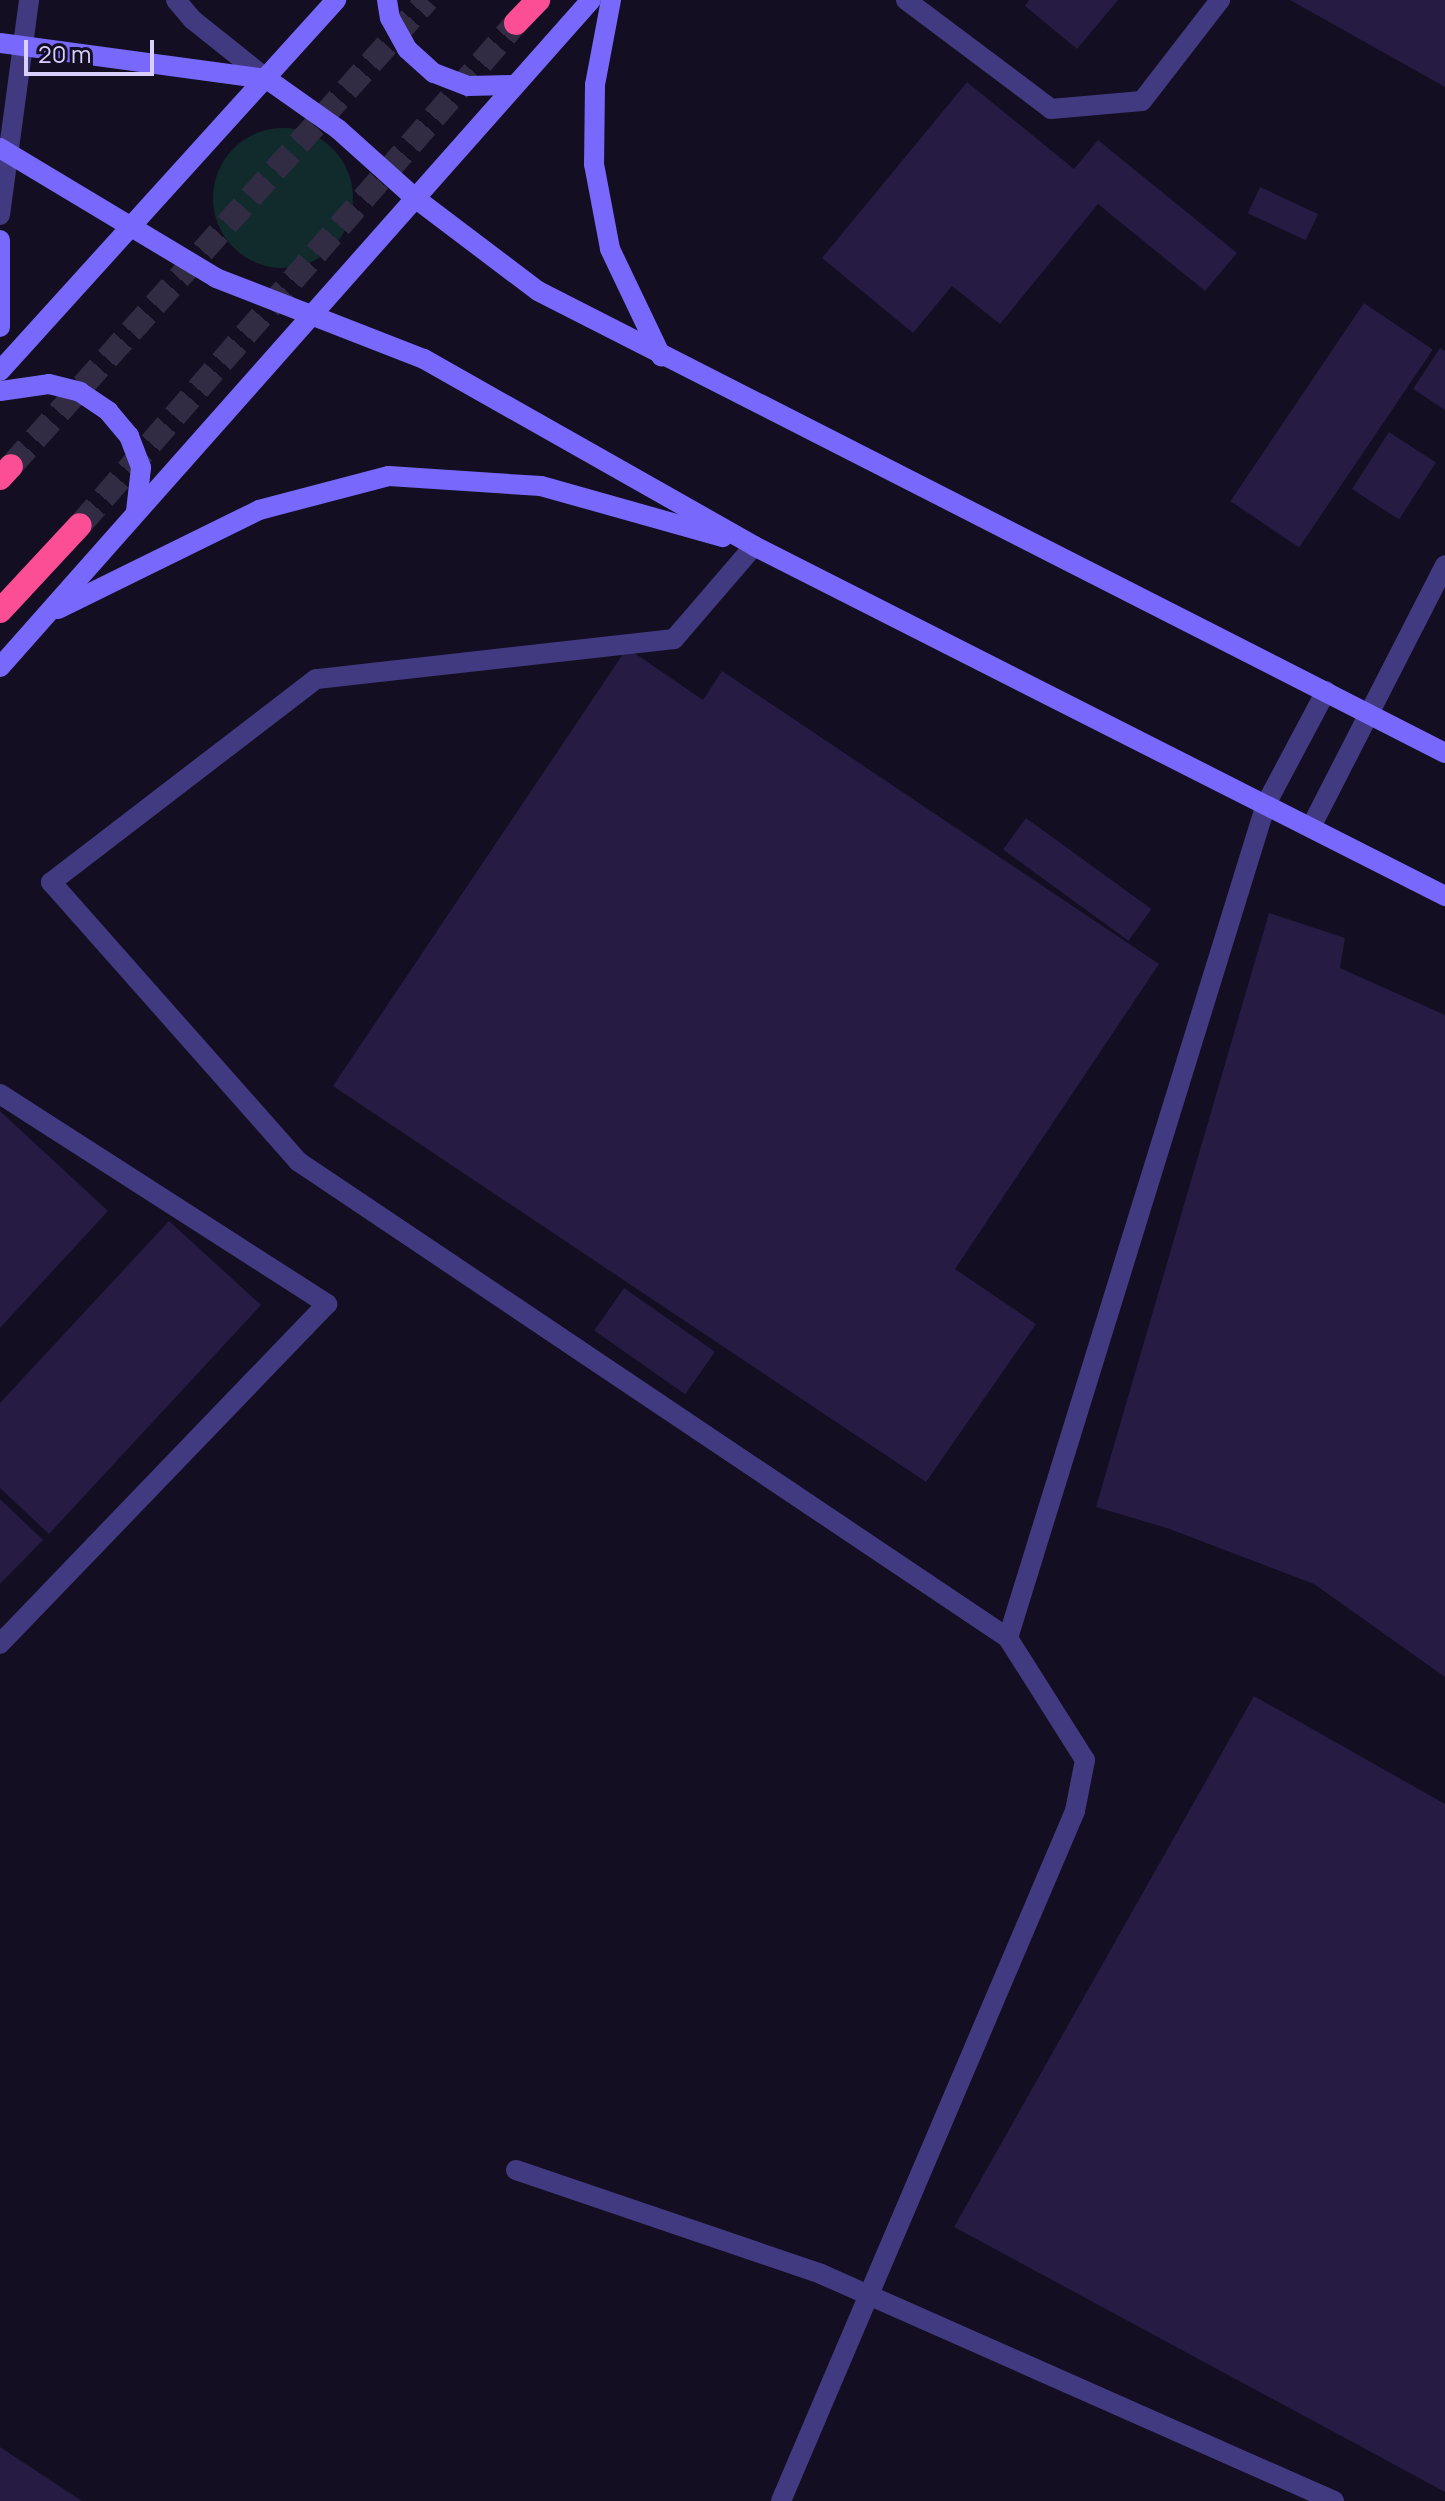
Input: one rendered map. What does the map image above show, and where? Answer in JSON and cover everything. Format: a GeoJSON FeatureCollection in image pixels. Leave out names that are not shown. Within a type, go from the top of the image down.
{"type":"FeatureCollection","features":[{"type":"Feature","properties":{"kind":"highway"},"geometry":{"type":"LineString","coordinates":[[516,23],[538,0]]}},
{"type":"Feature","properties":{"kind":"highway"},"geometry":{"type":"LineString","coordinates":[[0,611],[80,525]]}},
{"type":"Feature","properties":{"kind":"main road"},"geometry":{"type":"LineString","coordinates":[[0,371],[336,0]]}},
{"type":"Feature","properties":{"kind":"main road"},"geometry":{"type":"LineString","coordinates":[[387,0],[407,49],[434,73],[468,86],[513,85]]}},
{"type":"Feature","properties":{"kind":"main road"},"geometry":{"type":"LineString","coordinates":[[0,667],[591,0]]}},
{"type":"Feature","properties":{"kind":"main road"},"geometry":{"type":"LineString","coordinates":[[611,0],[595,85],[594,164],[610,249],[661,356]]}},
{"type":"Feature","properties":{"kind":"main road"},"geometry":{"type":"LineString","coordinates":[[0,43],[21,50],[267,79],[338,129],[415,198],[538,291],[1445,753]]}},
{"type":"Feature","properties":{"kind":"main road"},"geometry":{"type":"LineString","coordinates":[[4,151],[216,278],[424,359],[754,546],[1445,896]]}},
{"type":"Feature","properties":{"kind":"main road"},"geometry":{"type":"LineString","coordinates":[[0,240],[0,327]]}},
{"type":"Feature","properties":{"kind":"main road"},"geometry":{"type":"LineString","coordinates":[[0,391],[49,384],[80,392],[108,411],[129,436],[141,468],[136,511]]}},
{"type":"Feature","properties":{"kind":"main road"},"geometry":{"type":"LineString","coordinates":[[51,613],[259,510],[389,476],[541,486],[754,546]]}},
{"type":"Feature","properties":{"kind":"street"},"geometry":{"type":"LineString","coordinates":[[0,215],[4,151],[29,0]]}},
{"type":"Feature","properties":{"kind":"street"},"geometry":{"type":"LineString","coordinates":[[176,0],[193,20],[267,79]]}},
{"type":"Feature","properties":{"kind":"street"},"geometry":{"type":"LineString","coordinates":[[906,0],[1051,109],[1142,101],[1220,0]]}},
{"type":"Feature","properties":{"kind":"street"},"geometry":{"type":"LineString","coordinates":[[754,546],[674,639],[316,679],[51,882],[299,1162],[1008,1638],[1085,1760],[1075,1811],[781,2501]]}},
{"type":"Feature","properties":{"kind":"street"},"geometry":{"type":"LineString","coordinates":[[1311,827],[1445,565]]}},
{"type":"Feature","properties":{"kind":"street"},"geometry":{"type":"LineString","coordinates":[[1008,1638],[1266,804],[1326,691]]}},
{"type":"Feature","properties":{"kind":"street"},"geometry":{"type":"LineString","coordinates":[[0,1094],[327,1304],[0,1644]]}},
{"type":"Feature","properties":{"kind":"street"},"geometry":{"type":"LineString","coordinates":[[516,2170],[867,2294],[1334,2501]]}},
{"type":"Feature","properties":{"kind":"green space"},"geometry":{"type":"Polygon","coordinates":[[[283,128],[310,134],[332,149],[347,171],[353,198],[347,225],[332,247],[310,262],[283,268],[256,262],[234,247],[219,225],[213,198],[219,171],[234,149],[256,134],[283,128]]]}},
{"type":"Feature","properties":{"kind":"building"},"geometry":{"type":"Polygon","coordinates":[[[1029,0],[1118,0],[1077,49],[1025,6],[1029,0]]]}},
{"type":"Feature","properties":{"kind":"building"},"geometry":{"type":"Polygon","coordinates":[[[1290,0],[1445,0],[1445,87],[1290,0]]]}},
{"type":"Feature","properties":{"kind":"building"},"geometry":{"type":"Polygon","coordinates":[[[967,82],[1074,169],[1098,140],[1237,253],[1205,291],[1098,204],[1000,324],[952,286],[913,333],[822,258],[967,82]]]}},
{"type":"Feature","properties":{"kind":"building"},"geometry":{"type":"Polygon","coordinates":[[[1260,187],[1318,214],[1306,240],[1248,213],[1260,187]]]}},
{"type":"Feature","properties":{"kind":"building"},"geometry":{"type":"Polygon","coordinates":[[[1364,303],[1433,349],[1299,548],[1230,501],[1364,303]]]}},
{"type":"Feature","properties":{"kind":"building"},"geometry":{"type":"Polygon","coordinates":[[[1440,348],[1445,351],[1445,410],[1413,389],[1440,348]]]}},
{"type":"Feature","properties":{"kind":"building"},"geometry":{"type":"Polygon","coordinates":[[[1389,432],[1436,462],[1399,520],[1352,489],[1389,432]]]}},
{"type":"Feature","properties":{"kind":"building"},"geometry":{"type":"Polygon","coordinates":[[[627,648],[703,700],[722,671],[1159,964],[955,1269],[1036,1324],[926,1482],[333,1086],[627,648]]]}},
{"type":"Feature","properties":{"kind":"building"},"geometry":{"type":"Polygon","coordinates":[[[1026,818],[1151,909],[1128,941],[1003,850],[1026,818]]]}},
{"type":"Feature","properties":{"kind":"building"},"geometry":{"type":"Polygon","coordinates":[[[1269,913],[1345,938],[1340,968],[1445,1015],[1445,1677],[1314,1584],[1167,1528],[1096,1507],[1269,913]]]}},
{"type":"Feature","properties":{"kind":"building"},"geometry":{"type":"Polygon","coordinates":[[[0,1111],[108,1211],[0,1328],[0,1111]]]}},
{"type":"Feature","properties":{"kind":"building"},"geometry":{"type":"Polygon","coordinates":[[[169,1221],[261,1305],[49,1534],[0,1488],[0,1403],[169,1221]]]}},
{"type":"Feature","properties":{"kind":"building"},"geometry":{"type":"Polygon","coordinates":[[[624,1288],[715,1352],[685,1394],[594,1331],[624,1288]]]}},
{"type":"Feature","properties":{"kind":"building"},"geometry":{"type":"Polygon","coordinates":[[[0,1499],[43,1540],[0,1584],[0,1499]]]}},
{"type":"Feature","properties":{"kind":"building"},"geometry":{"type":"Polygon","coordinates":[[[1254,1696],[1445,1804],[1445,2492],[954,2227],[1254,1696]]]}},
{"type":"Feature","properties":{"kind":"building"},"geometry":{"type":"Polygon","coordinates":[[[0,2447],[82,2501],[0,2501],[0,2447]]]}},
{"type":"Feature","properties":{"kind":"tunnel"},"geometry":{"type":"LineString","coordinates":[[11,466],[427,0]]}},
{"type":"Feature","properties":{"kind":"tunnel"},"geometry":{"type":"LineString","coordinates":[[80,525],[516,23]]}}]}
